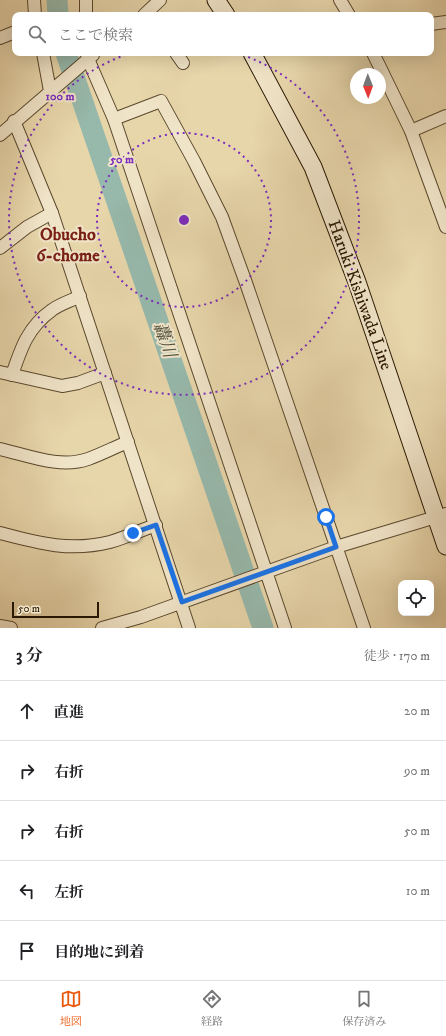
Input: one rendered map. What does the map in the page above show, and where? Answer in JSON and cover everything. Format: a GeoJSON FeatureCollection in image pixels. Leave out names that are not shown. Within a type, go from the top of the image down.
{"type":"FeatureCollection","features":[{"type":"Feature","properties":{"kind":"main road"},"geometry":{"type":"LineString","coordinates":[[216,0],[224,12]]}},
{"type":"Feature","properties":{"kind":"main road","name":"Haruki Kishiwada Line"},"geometry":{"type":"LineString","coordinates":[[254,56],[313,167],[357,282],[441,516],[446,546]]}},
{"type":"Feature","properties":{"kind":"street"},"geometry":{"type":"LineString","coordinates":[[34,0],[35,12]]}},
{"type":"Feature","properties":{"kind":"street"},"geometry":{"type":"LineString","coordinates":[[86,0],[86,12]]}},
{"type":"Feature","properties":{"kind":"street"},"geometry":{"type":"LineString","coordinates":[[148,12],[160,0]]}},
{"type":"Feature","properties":{"kind":"street"},"geometry":{"type":"LineString","coordinates":[[340,0],[348,12]]}},
{"type":"Feature","properties":{"kind":"street"},"geometry":{"type":"LineString","coordinates":[[434,24],[446,22]]}},
{"type":"Feature","properties":{"kind":"street"},"geometry":{"type":"LineString","coordinates":[[0,38],[12,33]]}},
{"type":"Feature","properties":{"kind":"street"},"geometry":{"type":"LineString","coordinates":[[44,56],[50,91]]}},
{"type":"Feature","properties":{"kind":"street"},"geometry":{"type":"LineString","coordinates":[[374,56],[411,131],[444,212],[446,226]]}},
{"type":"Feature","properties":{"kind":"street"},"geometry":{"type":"LineString","coordinates":[[0,135],[14,121],[89,57],[114,119],[264,573],[285,628]]}},
{"type":"Feature","properties":{"kind":"street"},"geometry":{"type":"LineString","coordinates":[[114,119],[161,101],[194,160],[222,217],[364,628]]}},
{"type":"Feature","properties":{"kind":"street"},"geometry":{"type":"LineString","coordinates":[[411,131],[446,116]]}},
{"type":"Feature","properties":{"kind":"street"},"geometry":{"type":"LineString","coordinates":[[14,121],[52,213],[182,602],[189,628]]}},
{"type":"Feature","properties":{"kind":"street"},"geometry":{"type":"LineString","coordinates":[[0,248],[27,228],[52,213]]}},
{"type":"Feature","properties":{"kind":"street"},"geometry":{"type":"LineString","coordinates":[[12,375],[21,348],[32,328],[53,310],[80,296]]}},
{"type":"Feature","properties":{"kind":"street"},"geometry":{"type":"LineString","coordinates":[[0,372],[62,386],[78,383],[105,373]]}},
{"type":"Feature","properties":{"kind":"street"},"geometry":{"type":"LineString","coordinates":[[0,449],[51,461],[68,463],[87,460],[128,442]]}},
{"type":"Feature","properties":{"kind":"street"},"geometry":{"type":"LineString","coordinates":[[102,628],[141,617],[336,547],[441,516]]}},
{"type":"Feature","properties":{"kind":"street"},"geometry":{"type":"LineString","coordinates":[[0,533],[58,546],[85,547],[110,542],[156,525]]}},
{"type":"Feature","properties":{"kind":"street"},"geometry":{"type":"LineString","coordinates":[[0,626],[11,628]]}},
{"type":"Feature","properties":{"kind":"waterway","name":"轟川"},"geometry":{"type":"LineString","coordinates":[[57,0],[58,12]]}},
{"type":"Feature","properties":{"kind":"waterway","name":"轟川"},"geometry":{"type":"LineString","coordinates":[[67,56],[263,628]]}},
{"type":"Feature","properties":{"kind":"district","name":"Obucho 6-chome"},"geometry":{"type":"Point","coordinates":[68,245]}},
{"type":"Feature","properties":{"kind":"route"},"geometry":{"type":"LineString","coordinates":[[133,533],[156,525],[182,602],[336,547],[326,517]]}}]}
